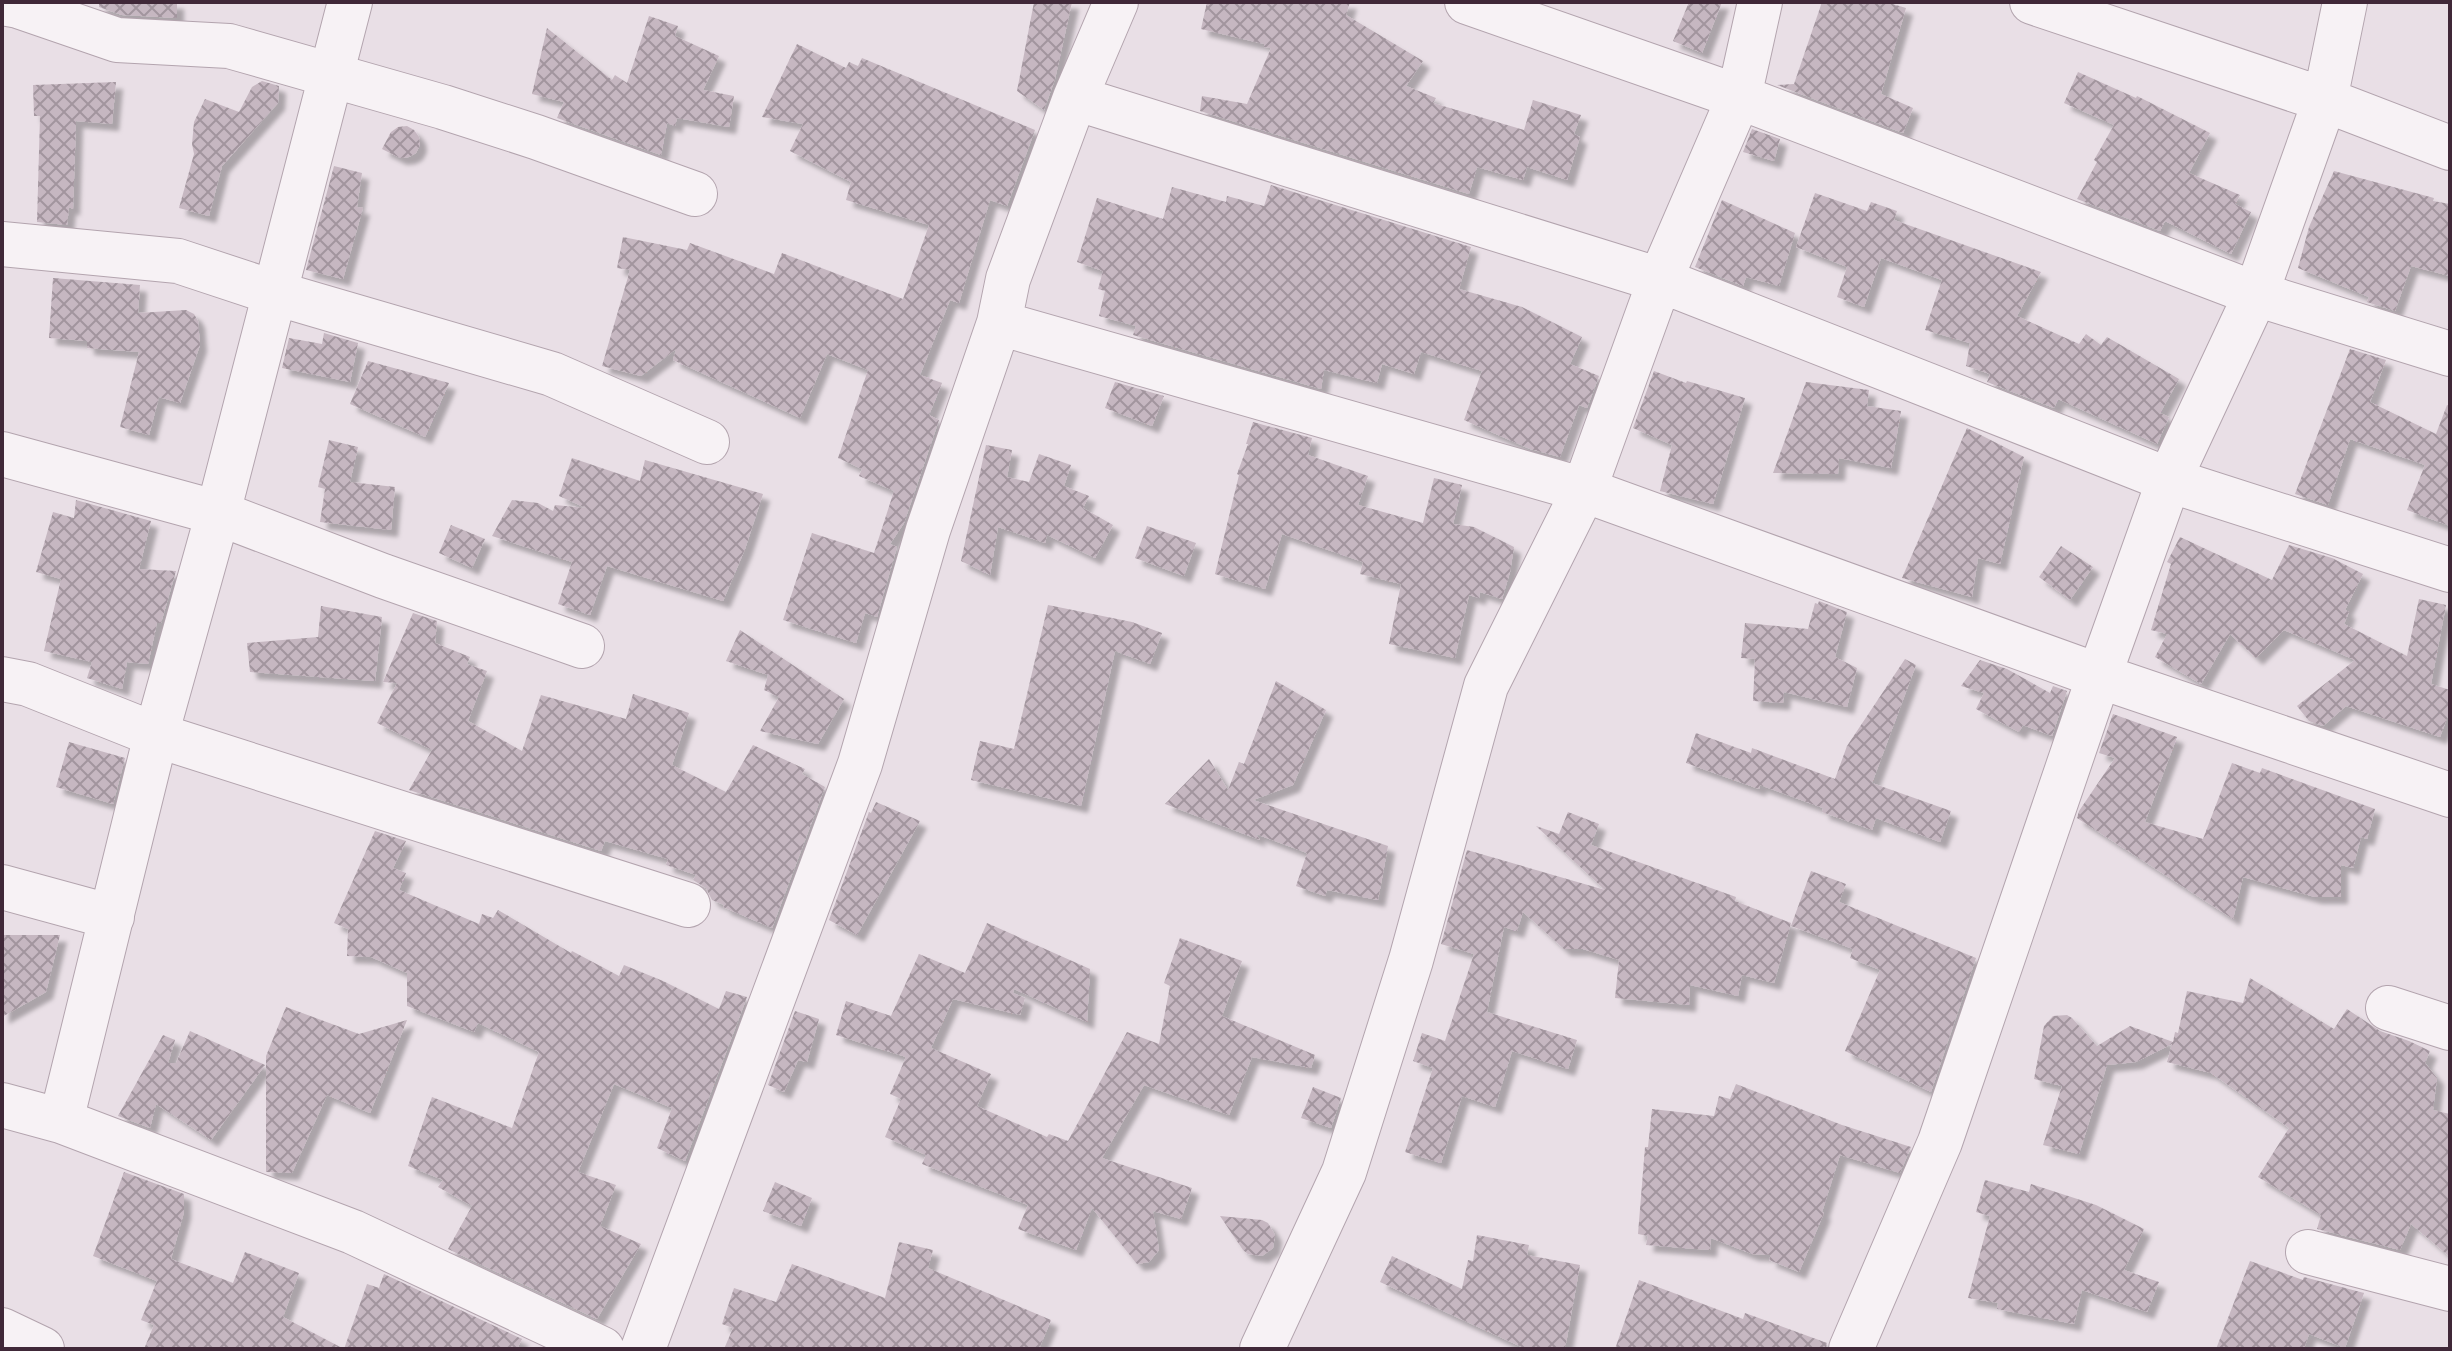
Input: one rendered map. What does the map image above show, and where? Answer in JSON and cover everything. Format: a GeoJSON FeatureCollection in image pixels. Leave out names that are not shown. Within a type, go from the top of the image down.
{"type":"FeatureCollection","features":[{"type":"Feature","properties":{"kind":"street"},"geometry":{"type":"LineString","coordinates":[[61,1121],[156,735],[218,513],[350,2]]}},
{"type":"Feature","properties":{"kind":"street"},"geometry":{"type":"LineString","coordinates":[[643,1349],[860,764],[928,530],[999,323],[1008,279],[1075,98],[1116,2]]}},
{"type":"Feature","properties":{"kind":"street"},"geometry":{"type":"LineString","coordinates":[[1467,2],[1739,97],[2256,294],[2450,354]]}},
{"type":"Feature","properties":{"kind":"street"},"geometry":{"type":"LineString","coordinates":[[1262,1349],[1344,1172],[1411,960],[1486,686],[1584,490],[1660,280],[1739,97],[1760,2]]}},
{"type":"Feature","properties":{"kind":"street"},"geometry":{"type":"LineString","coordinates":[[2032,2],[2325,100],[2450,148]]}},
{"type":"Feature","properties":{"kind":"street"},"geometry":{"type":"LineString","coordinates":[[1851,1349],[1940,1142],[2169,480],[2256,294],[2325,100],[2345,2]]}},
{"type":"Feature","properties":{"kind":"street"},"geometry":{"type":"LineString","coordinates":[[2,3],[117,40],[229,46],[457,111],[695,194]]}},
{"type":"Feature","properties":{"kind":"street"},"geometry":{"type":"LineString","coordinates":[[1075,98],[1660,280],[2169,480],[2450,570]]}},
{"type":"Feature","properties":{"kind":"street"},"geometry":{"type":"LineString","coordinates":[[2,244],[178,261],[275,293],[552,374],[707,442]]}},
{"type":"Feature","properties":{"kind":"street"},"geometry":{"type":"LineString","coordinates":[[999,323],[1584,490],[2099,676],[2450,795]]}},
{"type":"Feature","properties":{"kind":"street"},"geometry":{"type":"LineString","coordinates":[[2,454],[218,513],[383,576],[582,646]]}},
{"type":"Feature","properties":{"kind":"street"},"geometry":{"type":"LineString","coordinates":[[2,679],[28,684],[156,735],[688,905]]}},
{"type":"Feature","properties":{"kind":"street"},"geometry":{"type":"LineString","coordinates":[[2,887],[112,917]]}},
{"type":"Feature","properties":{"kind":"street"},"geometry":{"type":"LineString","coordinates":[[2388,1008],[2450,1028]]}},
{"type":"Feature","properties":{"kind":"street"},"geometry":{"type":"LineString","coordinates":[[2,1105],[61,1121],[353,1232],[602,1349]]}},
{"type":"Feature","properties":{"kind":"street"},"geometry":{"type":"LineString","coordinates":[[2308,1252],[2450,1289]]}},
{"type":"Feature","properties":{"kind":"street"},"geometry":{"type":"LineString","coordinates":[[2,1330],[42,1349]]}},
{"type":"Feature","properties":{"kind":"building"},"geometry":{"type":"Polygon","coordinates":[[[99,2],[177,2],[177,18],[122,15],[99,7],[99,2]]]}},
{"type":"Feature","properties":{"kind":"building"},"geometry":{"type":"Polygon","coordinates":[[[1034,2],[1072,2],[1055,79],[1044,110],[1017,91],[1034,2]]]}},
{"type":"Feature","properties":{"kind":"building"},"geometry":{"type":"Polygon","coordinates":[[[1207,2],[1350,2],[1346,15],[1423,61],[1406,86],[1436,98],[1433,103],[1524,130],[1533,100],[1581,115],[1574,134],[1580,137],[1567,180],[1527,167],[1523,180],[1477,167],[1469,194],[1200,111],[1202,96],[1247,104],[1271,48],[1201,29],[1207,2]]]}},
{"type":"Feature","properties":{"kind":"building"},"geometry":{"type":"Polygon","coordinates":[[[1689,2],[1722,2],[1702,53],[1673,41],[1689,2]]]}},
{"type":"Feature","properties":{"kind":"building"},"geometry":{"type":"Polygon","coordinates":[[[1822,2],[1886,2],[1906,8],[1881,94],[1913,108],[1903,133],[1777,85],[1794,84],[1822,2]]]}},
{"type":"Feature","properties":{"kind":"building"},"geometry":{"type":"Polygon","coordinates":[[[649,16],[678,26],[675,36],[719,56],[703,90],[734,96],[729,127],[677,118],[675,126],[667,123],[661,155],[557,118],[564,102],[532,94],[547,28],[612,80],[615,75],[627,83],[649,16]]]}},
{"type":"Feature","properties":{"kind":"building"},"geometry":{"type":"Polygon","coordinates":[[[797,44],[846,68],[849,62],[858,66],[862,58],[1035,130],[1007,206],[990,200],[959,303],[950,300],[920,375],[942,383],[929,415],[939,420],[904,523],[890,544],[897,547],[877,617],[865,613],[856,643],[783,620],[812,533],[874,553],[894,491],[859,476],[862,469],[838,458],[868,370],[827,354],[800,418],[673,360],[676,349],[641,376],[602,366],[630,270],[617,268],[623,237],[687,250],[690,243],[774,274],[782,253],[903,299],[929,225],[846,200],[851,182],[790,151],[803,124],[762,117],[797,44]]]}},
{"type":"Feature","properties":{"kind":"building"},"geometry":{"type":"Polygon","coordinates":[[[2078,72],[2137,96],[2210,133],[2189,173],[2240,195],[2235,204],[2251,212],[2231,254],[2165,221],[2160,231],[2077,199],[2114,125],[2064,103],[2078,72]]]}},
{"type":"Feature","properties":{"kind":"building"},"geometry":{"type":"Polygon","coordinates":[[[262,81],[279,86],[278,103],[222,166],[209,216],[179,208],[194,154],[194,122],[205,99],[239,112],[252,87],[262,81]]]}},
{"type":"Feature","properties":{"kind":"building"},"geometry":{"type":"Polygon","coordinates":[[[116,82],[112,124],[76,121],[73,209],[69,207],[67,225],[37,222],[40,116],[34,116],[33,85],[116,82]]]}},
{"type":"Feature","properties":{"kind":"building"},"geometry":{"type":"Polygon","coordinates":[[[407,126],[419,137],[420,145],[416,153],[400,158],[382,149],[391,132],[407,126]]]}},
{"type":"Feature","properties":{"kind":"building"},"geometry":{"type":"Polygon","coordinates":[[[1752,129],[1780,139],[1774,161],[1743,152],[1752,129]]]}},
{"type":"Feature","properties":{"kind":"building"},"geometry":{"type":"Polygon","coordinates":[[[334,166],[362,173],[357,207],[363,208],[343,279],[306,270],[334,166]]]}},
{"type":"Feature","properties":{"kind":"building"},"geometry":{"type":"Polygon","coordinates":[[[2334,171],[2450,204],[2450,276],[2411,266],[2395,311],[2367,302],[2369,297],[2298,268],[2309,227],[2334,171]]]}},
{"type":"Feature","properties":{"kind":"building"},"geometry":{"type":"Polygon","coordinates":[[[1271,185],[1471,247],[1459,289],[1522,307],[1582,337],[1570,364],[1599,376],[1587,408],[1579,405],[1560,457],[1530,449],[1464,420],[1482,371],[1421,352],[1414,374],[1382,364],[1377,383],[1324,370],[1321,389],[1133,335],[1136,326],[1099,316],[1105,291],[1098,289],[1103,271],[1077,262],[1097,198],[1163,219],[1172,187],[1226,202],[1227,196],[1264,206],[1271,185]]]}},
{"type":"Feature","properties":{"kind":"building"},"geometry":{"type":"Polygon","coordinates":[[[1815,193],[1867,211],[1871,202],[1897,211],[1894,220],[2041,272],[2017,316],[2079,344],[2086,334],[2101,345],[2107,337],[2179,379],[2160,413],[2169,417],[2157,444],[2058,399],[2054,408],[1987,382],[1990,374],[1966,366],[1970,343],[1925,330],[1942,280],[1881,258],[1864,307],[1837,297],[1847,267],[1796,247],[1815,193]]]}},
{"type":"Feature","properties":{"kind":"building"},"geometry":{"type":"Polygon","coordinates":[[[1722,200],[1795,233],[1779,286],[1746,277],[1743,286],[1695,267],[1722,200]]]}},
{"type":"Feature","properties":{"kind":"building"},"geometry":{"type":"Polygon","coordinates":[[[53,278],[140,285],[138,313],[186,310],[194,314],[198,321],[200,345],[180,403],[159,397],[149,435],[120,427],[139,352],[87,348],[87,341],[49,338],[53,278]]]}},
{"type":"Feature","properties":{"kind":"building"},"geometry":{"type":"Polygon","coordinates":[[[324,333],[358,343],[350,382],[282,368],[289,338],[322,344],[324,333]]]}},
{"type":"Feature","properties":{"kind":"building"},"geometry":{"type":"Polygon","coordinates":[[[2350,349],[2386,360],[2370,402],[2436,434],[2447,405],[2450,406],[2450,526],[2407,510],[2425,465],[2350,439],[2328,505],[2295,494],[2350,349]]]}},
{"type":"Feature","properties":{"kind":"building"},"geometry":{"type":"Polygon","coordinates":[[[368,361],[449,383],[425,437],[350,404],[368,361]]]}},
{"type":"Feature","properties":{"kind":"building"},"geometry":{"type":"Polygon","coordinates":[[[1654,371],[1686,383],[1745,398],[1713,504],[1660,491],[1672,445],[1633,428],[1654,371]]]}},
{"type":"Feature","properties":{"kind":"building"},"geometry":{"type":"Polygon","coordinates":[[[1115,382],[1164,396],[1152,426],[1105,408],[1115,382]]]}},
{"type":"Feature","properties":{"kind":"building"},"geometry":{"type":"Polygon","coordinates":[[[1806,382],[1869,390],[1867,406],[1901,411],[1891,468],[1839,458],[1838,474],[1773,473],[1806,382]]]}},
{"type":"Feature","properties":{"kind":"building"},"geometry":{"type":"Polygon","coordinates":[[[1253,422],[1312,438],[1308,455],[1368,476],[1358,505],[1423,523],[1434,478],[1462,485],[1453,524],[1474,527],[1514,547],[1502,599],[1480,592],[1479,598],[1469,595],[1455,658],[1389,644],[1401,584],[1360,574],[1363,562],[1282,534],[1265,589],[1215,574],[1237,474],[1253,422]]]}},
{"type":"Feature","properties":{"kind":"building"},"geometry":{"type":"Polygon","coordinates":[[[1967,428],[2024,457],[2000,564],[1978,558],[1972,597],[1902,578],[1967,428]]]}},
{"type":"Feature","properties":{"kind":"building"},"geometry":{"type":"Polygon","coordinates":[[[329,440],[358,447],[350,482],[395,487],[391,530],[320,522],[325,489],[318,487],[329,440]]]}},
{"type":"Feature","properties":{"kind":"building"},"geometry":{"type":"Polygon","coordinates":[[[986,445],[1012,450],[1007,477],[1029,482],[1039,454],[1071,465],[1064,486],[1089,496],[1083,508],[1113,525],[1095,558],[1047,535],[1045,543],[998,527],[990,575],[961,561],[986,445]]]}},
{"type":"Feature","properties":{"kind":"building"},"geometry":{"type":"Polygon","coordinates":[[[572,458],[640,481],[645,460],[763,494],[723,601],[607,566],[590,615],[558,604],[572,562],[492,536],[512,500],[538,503],[553,511],[555,505],[586,508],[559,496],[572,458]]]}},
{"type":"Feature","properties":{"kind":"building"},"geometry":{"type":"Polygon","coordinates":[[[76,500],[151,521],[139,569],[176,571],[161,623],[157,623],[148,664],[127,662],[122,689],[87,678],[92,662],[44,651],[61,579],[36,572],[53,512],[74,518],[76,500]]]}},
{"type":"Feature","properties":{"kind":"building"},"geometry":{"type":"Polygon","coordinates":[[[451,525],[485,539],[472,568],[439,553],[451,525]]]}},
{"type":"Feature","properties":{"kind":"building"},"geometry":{"type":"Polygon","coordinates":[[[1147,526],[1196,543],[1184,576],[1135,558],[1147,526]]]}},
{"type":"Feature","properties":{"kind":"building"},"geometry":{"type":"Polygon","coordinates":[[[2180,537],[2272,580],[2289,545],[2332,558],[2363,574],[2345,610],[2349,612],[2344,624],[2407,656],[2419,599],[2446,605],[2431,684],[2450,690],[2450,710],[2440,737],[2346,706],[2323,726],[2309,721],[2297,706],[2355,660],[2284,630],[2256,658],[2230,634],[2201,684],[2155,657],[2167,634],[2151,630],[2171,564],[2167,562],[2180,537]]]}},
{"type":"Feature","properties":{"kind":"building"},"geometry":{"type":"Polygon","coordinates":[[[2061,546],[2093,567],[2070,600],[2039,577],[2061,546]]]}},
{"type":"Feature","properties":{"kind":"building"},"geometry":{"type":"Polygon","coordinates":[[[1819,601],[1847,612],[1835,657],[1857,668],[1847,707],[1784,692],[1783,703],[1753,701],[1755,659],[1741,658],[1745,623],[1808,629],[1815,603],[1819,601]]]}},
{"type":"Feature","properties":{"kind":"building"},"geometry":{"type":"Polygon","coordinates":[[[1048,605],[1132,622],[1162,633],[1150,664],[1115,651],[1081,806],[971,780],[980,741],[1014,749],[1048,605]]]}},
{"type":"Feature","properties":{"kind":"building"},"geometry":{"type":"Polygon","coordinates":[[[321,606],[382,617],[375,681],[250,672],[247,643],[318,637],[321,606]]]}},
{"type":"Feature","properties":{"kind":"building"},"geometry":{"type":"Polygon","coordinates":[[[413,613],[437,621],[435,643],[470,657],[467,664],[487,671],[468,721],[522,751],[541,695],[626,719],[633,694],[689,713],[672,765],[726,792],[753,745],[805,769],[802,774],[825,787],[772,928],[712,900],[706,888],[693,880],[696,875],[666,865],[668,859],[605,841],[601,851],[409,790],[432,750],[377,723],[397,683],[383,682],[413,613]]]}},
{"type":"Feature","properties":{"kind":"building"},"geometry":{"type":"Polygon","coordinates":[[[740,630],[844,699],[818,744],[760,731],[779,697],[764,690],[768,675],[726,661],[740,630]]]}},
{"type":"Feature","properties":{"kind":"building"},"geometry":{"type":"Polygon","coordinates":[[[1905,659],[1916,665],[1872,783],[1951,811],[1940,842],[1876,818],[1872,830],[1760,785],[1759,789],[1686,763],[1696,733],[1751,753],[1752,748],[1835,779],[1847,746],[1905,659]]]}},
{"type":"Feature","properties":{"kind":"building"},"geometry":{"type":"Polygon","coordinates":[[[1980,660],[2007,669],[2050,693],[2053,686],[2067,691],[2052,736],[2023,725],[2019,732],[1976,709],[1984,693],[1961,686],[1980,660]]]}},
{"type":"Feature","properties":{"kind":"building"},"geometry":{"type":"Polygon","coordinates":[[[1276,681],[1326,710],[1293,785],[1253,800],[1388,846],[1378,900],[1327,890],[1325,896],[1296,886],[1307,853],[1256,834],[1260,840],[1165,804],[1209,759],[1228,790],[1239,762],[1244,764],[1276,681]]]}},
{"type":"Feature","properties":{"kind":"building"},"geometry":{"type":"Polygon","coordinates":[[[2113,714],[2177,737],[2145,822],[2203,839],[2232,763],[2260,773],[2262,768],[2375,809],[2367,839],[2361,837],[2353,868],[2341,865],[2341,897],[2315,897],[2243,877],[2233,919],[2077,818],[2115,758],[2099,753],[2113,714]]]}},
{"type":"Feature","properties":{"kind":"building"},"geometry":{"type":"Polygon","coordinates":[[[69,742],[125,758],[113,804],[56,787],[69,742]]]}},
{"type":"Feature","properties":{"kind":"building"},"geometry":{"type":"Polygon","coordinates":[[[876,802],[920,821],[857,935],[829,920],[869,812],[876,802]]]}},
{"type":"Feature","properties":{"kind":"building"},"geometry":{"type":"Polygon","coordinates":[[[1568,812],[1599,824],[1591,845],[1736,897],[1735,901],[1791,923],[1774,983],[1742,975],[1738,996],[1690,985],[1689,1005],[1615,998],[1619,960],[1583,949],[1564,949],[1523,912],[1517,931],[1504,927],[1487,1012],[1577,1040],[1568,1069],[1512,1051],[1495,1107],[1462,1096],[1441,1163],[1405,1152],[1433,1068],[1413,1061],[1422,1033],[1445,1041],[1474,954],[1441,944],[1467,850],[1605,890],[1536,826],[1559,834],[1568,812]]]}},
{"type":"Feature","properties":{"kind":"building"},"geometry":{"type":"Polygon","coordinates":[[[375,831],[406,841],[393,868],[406,873],[399,890],[479,924],[482,914],[493,918],[498,910],[571,953],[619,976],[624,965],[719,1009],[726,991],[747,997],[685,1161],[657,1148],[672,1108],[614,1084],[578,1172],[616,1185],[600,1226],[641,1244],[597,1319],[448,1249],[472,1206],[438,1187],[443,1180],[408,1166],[432,1097],[512,1128],[539,1052],[478,1023],[474,1032],[407,1006],[407,973],[371,957],[347,956],[348,929],[334,923],[375,831]]]}},
{"type":"Feature","properties":{"kind":"building"},"geometry":{"type":"Polygon","coordinates":[[[1811,871],[1846,884],[1839,902],[1976,958],[1931,1092],[1845,1051],[1880,970],[1850,958],[1853,949],[1791,926],[1811,871]]]}},
{"type":"Feature","properties":{"kind":"building"},"geometry":{"type":"Polygon","coordinates":[[[987,923],[1090,969],[1087,1022],[1014,989],[1013,993],[1025,998],[1020,1015],[953,999],[931,1048],[991,1074],[977,1106],[1047,1137],[1049,1134],[1068,1141],[1127,1032],[1159,1044],[1170,986],[1164,983],[1180,938],[1242,961],[1222,1016],[1315,1055],[1311,1068],[1252,1057],[1229,1115],[1144,1085],[1102,1158],[1192,1188],[1181,1219],[1153,1211],[1159,1250],[1149,1262],[1137,1264],[1092,1208],[1076,1250],[1018,1229],[1028,1205],[922,1164],[926,1155],[885,1137],[901,1099],[890,1094],[906,1057],[836,1035],[846,1001],[891,1016],[919,954],[965,973],[987,923]]]}},
{"type":"Feature","properties":{"kind":"building"},"geometry":{"type":"Polygon","coordinates":[[[2,935],[60,935],[46,992],[2,1017],[2,935]]]}},
{"type":"Feature","properties":{"kind":"building"},"geometry":{"type":"Polygon","coordinates":[[[2250,978],[2334,1029],[2347,1009],[2380,1031],[2430,1051],[2425,1063],[2437,1078],[2433,1110],[2450,1114],[2450,1257],[2411,1224],[2400,1250],[2317,1229],[2321,1215],[2258,1177],[2289,1128],[2211,1073],[2167,1062],[2172,1044],[2136,1062],[2107,1065],[2079,1154],[2043,1145],[2062,1086],[2034,1079],[2044,1026],[2053,1016],[2067,1015],[2072,1018],[2097,1046],[2130,1026],[2173,1042],[2175,1032],[2178,1033],[2187,991],[2243,1003],[2250,978]]]}},
{"type":"Feature","properties":{"kind":"building"},"geometry":{"type":"Polygon","coordinates":[[[286,1007],[359,1034],[407,1020],[370,1113],[327,1095],[292,1173],[266,1172],[266,1056],[286,1007]]]}},
{"type":"Feature","properties":{"kind":"building"},"geometry":{"type":"Polygon","coordinates":[[[795,1011],[819,1019],[807,1062],[798,1060],[784,1092],[768,1085],[795,1011]]]}},
{"type":"Feature","properties":{"kind":"building"},"geometry":{"type":"Polygon","coordinates":[[[190,1031],[265,1065],[211,1140],[156,1104],[150,1128],[118,1116],[163,1035],[175,1040],[168,1063],[176,1063],[190,1031]]]}},
{"type":"Feature","properties":{"kind":"building"},"geometry":{"type":"Polygon","coordinates":[[[1736,1084],[1842,1125],[1911,1147],[1900,1173],[1840,1155],[1824,1213],[1799,1272],[1769,1260],[1771,1255],[1752,1254],[1711,1238],[1710,1250],[1646,1245],[1648,1236],[1638,1234],[1645,1147],[1648,1147],[1652,1109],[1714,1116],[1719,1096],[1730,1099],[1736,1084]]]}},
{"type":"Feature","properties":{"kind":"building"},"geometry":{"type":"Polygon","coordinates":[[[1313,1087],[1341,1098],[1331,1128],[1301,1118],[1313,1087]]]}},
{"type":"Feature","properties":{"kind":"building"},"geometry":{"type":"Polygon","coordinates":[[[124,1172],[184,1194],[184,1212],[171,1259],[233,1283],[245,1252],[299,1273],[283,1317],[344,1349],[144,1349],[154,1325],[141,1320],[157,1281],[93,1256],[124,1172]]]}},
{"type":"Feature","properties":{"kind":"building"},"geometry":{"type":"Polygon","coordinates":[[[1985,1180],[2029,1192],[2031,1184],[2096,1205],[2144,1229],[2124,1270],[2159,1282],[2147,1312],[2082,1290],[2074,1324],[1997,1309],[1998,1303],[1968,1298],[1990,1216],[1976,1212],[1985,1180]]]}},
{"type":"Feature","properties":{"kind":"building"},"geometry":{"type":"Polygon","coordinates":[[[775,1182],[812,1198],[801,1226],[763,1211],[775,1182]]]}},
{"type":"Feature","properties":{"kind":"building"},"geometry":{"type":"Polygon","coordinates":[[[1220,1216],[1268,1223],[1275,1235],[1273,1248],[1262,1256],[1248,1254],[1220,1216]]]}},
{"type":"Feature","properties":{"kind":"building"},"geometry":{"type":"Polygon","coordinates":[[[1477,1235],[1529,1245],[1527,1255],[1580,1265],[1565,1349],[1526,1349],[1380,1282],[1392,1256],[1462,1289],[1468,1260],[1473,1261],[1477,1235]]]}},
{"type":"Feature","properties":{"kind":"building"},"geometry":{"type":"Polygon","coordinates":[[[899,1242],[933,1250],[928,1268],[1051,1320],[1039,1349],[724,1349],[733,1328],[722,1324],[734,1288],[776,1302],[792,1264],[885,1298],[899,1242]]]}},
{"type":"Feature","properties":{"kind":"building"},"geometry":{"type":"Polygon","coordinates":[[[2250,1261],[2303,1280],[2304,1277],[2364,1293],[2345,1348],[2309,1334],[2304,1349],[2216,1349],[2250,1261]]]}},
{"type":"Feature","properties":{"kind":"building"},"geometry":{"type":"Polygon","coordinates":[[[384,1274],[522,1339],[517,1349],[344,1349],[367,1284],[379,1288],[384,1274]]]}},
{"type":"Feature","properties":{"kind":"building"},"geometry":{"type":"Polygon","coordinates":[[[1639,1280],[1743,1319],[1745,1313],[1827,1343],[1826,1349],[1615,1349],[1639,1280]]]}}]}
